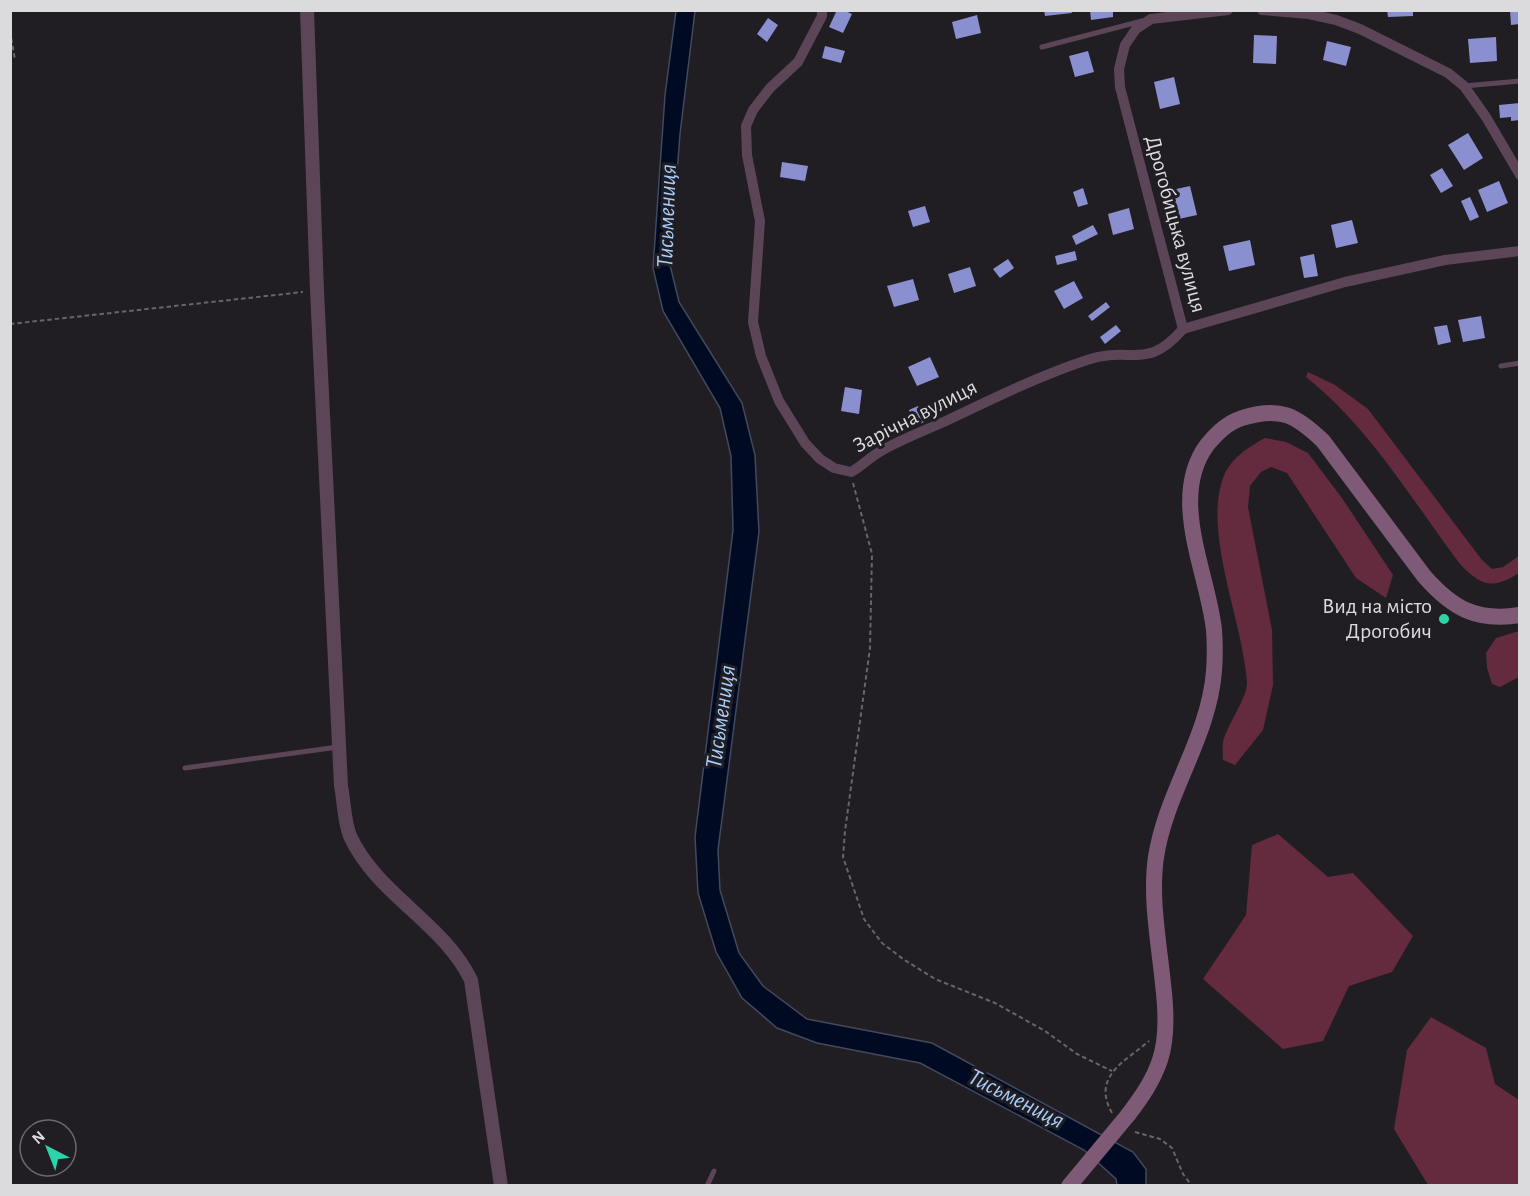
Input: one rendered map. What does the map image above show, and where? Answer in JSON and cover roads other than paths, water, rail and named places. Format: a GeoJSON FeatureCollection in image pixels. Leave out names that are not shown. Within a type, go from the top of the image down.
{"type":"FeatureCollection","features":[{"type":"Feature","properties":{"kind":"main road"},"geometry":{"type":"LineString","coordinates":[[1069,1185],[1148,1088],[1161,1059],[1165,1031],[1165,1006],[1156,911],[1156,857],[1165,820],[1200,735],[1211,696],[1214,670],[1214,630],[1191,519],[1191,492],[1201,454],[1215,435],[1232,422],[1262,412],[1284,414],[1304,423],[1323,441],[1438,593],[1448,601],[1474,614],[1495,618],[1520,615]]}},
{"type":"Feature","properties":{"kind":"street"},"geometry":{"type":"LineString","coordinates":[[307,10],[317,291],[341,786],[349,833],[360,854],[377,877],[437,932],[463,963],[471,980],[501,1185]]}},
{"type":"Feature","properties":{"kind":"street","name":"Зарічна вулиця"},"geometry":{"type":"LineString","coordinates":[[822,10],[822,16],[798,62],[770,88],[753,110],[746,126],[747,155],[760,221],[753,322],[761,356],[779,401],[805,443],[820,459],[834,468],[851,472],[880,452],[980,403],[1094,357],[1118,354],[1141,356],[1159,351],[1171,343],[1183,329]]}},
{"type":"Feature","properties":{"kind":"street"},"geometry":{"type":"LineString","coordinates":[[1151,19],[1228,10]]}},
{"type":"Feature","properties":{"kind":"street"},"geometry":{"type":"LineString","coordinates":[[1262,10],[1309,14],[1360,28],[1448,73],[1464,86],[1486,117],[1520,175]]}},
{"type":"Feature","properties":{"kind":"street","name":"Дрогобицька вулиця"},"geometry":{"type":"LineString","coordinates":[[1151,19],[1136,29],[1125,45],[1119,69],[1120,87],[1183,329],[1345,282],[1445,260],[1520,251]]}},
{"type":"Feature","properties":{"kind":"lane"},"geometry":{"type":"LineString","coordinates":[[1042,47],[1151,19]]}},
{"type":"Feature","properties":{"kind":"lane"},"geometry":{"type":"LineString","coordinates":[[1464,86],[1520,81]]}},
{"type":"Feature","properties":{"kind":"lane"},"geometry":{"type":"LineString","coordinates":[[1501,366],[1520,363]]}},
{"type":"Feature","properties":{"kind":"lane"},"geometry":{"type":"LineString","coordinates":[[185,768],[339,747]]}},
{"type":"Feature","properties":{"kind":"lane"},"geometry":{"type":"LineString","coordinates":[[707,1185],[714,1171]]}},
{"type":"Feature","properties":{"kind":"water","name":"Тисьмениця"},"geometry":{"type":"Polygon","coordinates":[[[676,11],[695,11],[680,134],[670,265],[679,302],[742,403],[755,455],[759,532],[718,850],[720,890],[739,953],[763,986],[807,1019],[932,1043],[1133,1152],[1146,1169],[1146,1185],[1117,1185],[1116,1179],[1084,1150],[920,1063],[817,1043],[777,1028],[742,998],[716,952],[698,893],[695,837],[733,530],[731,456],[720,408],[663,311],[653,268],[665,95],[676,11]]]}},
{"type":"Feature","properties":{"kind":"place","name":"Вид на місто Дрогобич"},"geometry":{"type":"Point","coordinates":[1444,619]}}]}
